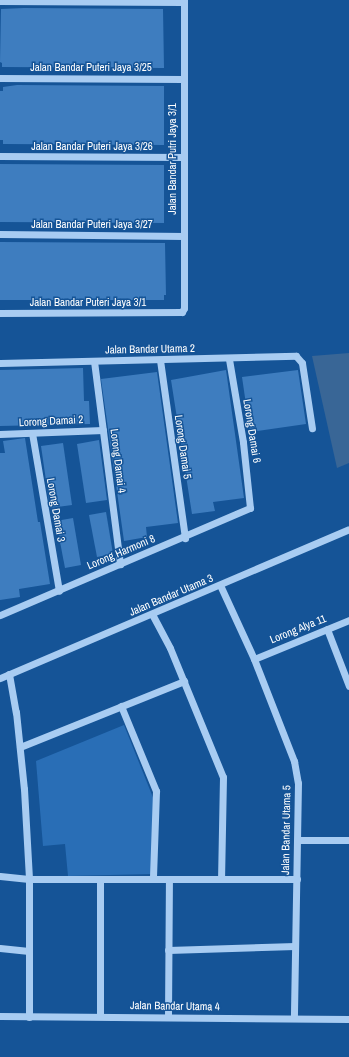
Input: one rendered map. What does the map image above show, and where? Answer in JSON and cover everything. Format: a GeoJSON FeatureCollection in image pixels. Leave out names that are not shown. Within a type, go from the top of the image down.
{"type":"FeatureCollection","features":[{"type":"Feature","properties":{"kind":"street"},"geometry":{"type":"LineString","coordinates":[[0,0],[183,1]]}},
{"type":"Feature","properties":{"kind":"street","name":"Jalan Bandar Putri Jaya 3/1"},"geometry":{"type":"LineString","coordinates":[[177,314],[182,312],[184,308],[183,1]]}},
{"type":"Feature","properties":{"kind":"street","name":"Jalan Bandar Puteri Jaya 3/25"},"geometry":{"type":"LineString","coordinates":[[0,78],[183,79]]}},
{"type":"Feature","properties":{"kind":"street","name":"Jalan Bandar Puteri Jaya 3/26"},"geometry":{"type":"LineString","coordinates":[[0,156],[183,157]]}},
{"type":"Feature","properties":{"kind":"street","name":"Jalan Bandar Puteri Jaya 3/27"},"geometry":{"type":"LineString","coordinates":[[0,234],[184,236]]}},
{"type":"Feature","properties":{"kind":"street","name":"Jalan Bandar Puteri Jaya 3/1"},"geometry":{"type":"LineString","coordinates":[[0,313],[177,314]]}},
{"type":"Feature","properties":{"kind":"street","name":"Jalan Bandar Utama 2"},"geometry":{"type":"LineString","coordinates":[[0,363],[229,359],[296,356],[300,358],[312,428]]}},
{"type":"Feature","properties":{"kind":"street","name":"Lorong Damai 6"},"geometry":{"type":"LineString","coordinates":[[229,359],[243,442],[250,508]]}},
{"type":"Feature","properties":{"kind":"street","name":"Lorong Damai 5"},"geometry":{"type":"LineString","coordinates":[[160,360],[185,538]]}},
{"type":"Feature","properties":{"kind":"street","name":"Lorong Damai 4"},"geometry":{"type":"LineString","coordinates":[[94,362],[120,564]]}},
{"type":"Feature","properties":{"kind":"street","name":"Lorong Damai 2"},"geometry":{"type":"LineString","coordinates":[[0,434],[103,430]]}},
{"type":"Feature","properties":{"kind":"street","name":"Lorong Damai 3"},"geometry":{"type":"LineString","coordinates":[[32,433],[59,591]]}},
{"type":"Feature","properties":{"kind":"street","name":"Lorong Harmoni 8"},"geometry":{"type":"LineString","coordinates":[[0,615],[185,538],[250,508]]}},
{"type":"Feature","properties":{"kind":"street","name":"Jalan Bandar Utama 3"},"geometry":{"type":"LineString","coordinates":[[0,678],[220,586],[349,529]]}},
{"type":"Feature","properties":{"kind":"street","name":"Jalan Bandar Utama 5"},"geometry":{"type":"LineString","coordinates":[[220,586],[254,659],[294,761],[298,783],[294,1018]]}},
{"type":"Feature","properties":{"kind":"street"},"geometry":{"type":"LineString","coordinates":[[152,614],[170,648],[223,777],[221,879]]}},
{"type":"Feature","properties":{"kind":"street","name":"Lorong Alya 11"},"geometry":{"type":"LineString","coordinates":[[254,659],[349,620]]}},
{"type":"Feature","properties":{"kind":"street"},"geometry":{"type":"LineString","coordinates":[[327,629],[349,686]]}},
{"type":"Feature","properties":{"kind":"street"},"geometry":{"type":"LineString","coordinates":[[9,674],[20,747],[29,879],[30,1017]]}},
{"type":"Feature","properties":{"kind":"street"},"geometry":{"type":"LineString","coordinates":[[20,747],[184,681]]}},
{"type":"Feature","properties":{"kind":"street"},"geometry":{"type":"LineString","coordinates":[[121,706],[156,791],[153,879]]}},
{"type":"Feature","properties":{"kind":"street"},"geometry":{"type":"LineString","coordinates":[[298,840],[349,840]]}},
{"type":"Feature","properties":{"kind":"street"},"geometry":{"type":"LineString","coordinates":[[0,876],[29,879],[296,879]]}},
{"type":"Feature","properties":{"kind":"street"},"geometry":{"type":"LineString","coordinates":[[100,879],[100,1016]]}},
{"type":"Feature","properties":{"kind":"street"},"geometry":{"type":"LineString","coordinates":[[168,1016],[169,879]]}},
{"type":"Feature","properties":{"kind":"street"},"geometry":{"type":"LineString","coordinates":[[168,950],[295,946]]}},
{"type":"Feature","properties":{"kind":"street"},"geometry":{"type":"LineString","coordinates":[[0,948],[29,951]]}},
{"type":"Feature","properties":{"kind":"street","name":"Jalan Bandar Utama 4"},"geometry":{"type":"LineString","coordinates":[[0,1016],[168,1016],[349,1019]]}},
{"type":"Feature","properties":{"kind":"shaded area"},"geometry":{"type":"Polygon","coordinates":[[[349,353],[349,463],[337,468],[312,356],[349,353]]]}},
{"type":"Feature","properties":{"kind":"shaded area"},"geometry":{"type":"Polygon","coordinates":[[[124,725],[154,800],[152,874],[68,876],[65,844],[43,846],[36,761],[124,725]]]}},
{"type":"Feature","properties":{"kind":"building"},"geometry":{"type":"Polygon","coordinates":[[[1,9],[163,9],[164,68],[2,67],[2,63],[0,62],[1,9]]]}},
{"type":"Feature","properties":{"kind":"building"},"geometry":{"type":"Polygon","coordinates":[[[17,85],[164,86],[164,145],[3,144],[3,140],[0,140],[0,91],[3,91],[3,87],[17,85]]]}},
{"type":"Feature","properties":{"kind":"building"},"geometry":{"type":"Polygon","coordinates":[[[0,164],[164,165],[164,223],[0,222],[0,164]]]}},
{"type":"Feature","properties":{"kind":"building"},"geometry":{"type":"Polygon","coordinates":[[[0,242],[165,243],[166,295],[164,295],[164,300],[0,300],[0,242]]]}},
{"type":"Feature","properties":{"kind":"building"},"geometry":{"type":"Polygon","coordinates":[[[83,368],[84,401],[89,401],[90,424],[0,426],[0,370],[83,368]]]}},
{"type":"Feature","properties":{"kind":"building"},"geometry":{"type":"Polygon","coordinates":[[[226,370],[244,498],[213,502],[215,511],[192,514],[171,380],[226,370]]]}},
{"type":"Feature","properties":{"kind":"building"},"geometry":{"type":"Polygon","coordinates":[[[298,370],[306,424],[250,432],[242,377],[298,370]]]}},
{"type":"Feature","properties":{"kind":"building"},"geometry":{"type":"Polygon","coordinates":[[[157,372],[178,523],[146,527],[147,537],[124,541],[101,379],[157,372]]]}},
{"type":"Feature","properties":{"kind":"building"},"geometry":{"type":"Polygon","coordinates":[[[25,438],[38,522],[40,522],[50,584],[19,589],[20,597],[0,600],[0,453],[5,453],[3,441],[25,438]]]}},
{"type":"Feature","properties":{"kind":"building"},"geometry":{"type":"Polygon","coordinates":[[[99,440],[107,500],[86,503],[77,444],[99,440]]]}},
{"type":"Feature","properties":{"kind":"building"},"geometry":{"type":"Polygon","coordinates":[[[63,443],[72,505],[50,508],[41,446],[63,443]]]}},
{"type":"Feature","properties":{"kind":"building"},"geometry":{"type":"Polygon","coordinates":[[[106,512],[113,554],[97,557],[89,515],[106,512]]]}},
{"type":"Feature","properties":{"kind":"building"},"geometry":{"type":"Polygon","coordinates":[[[73,518],[81,565],[65,568],[56,521],[73,518]]]}}]}
